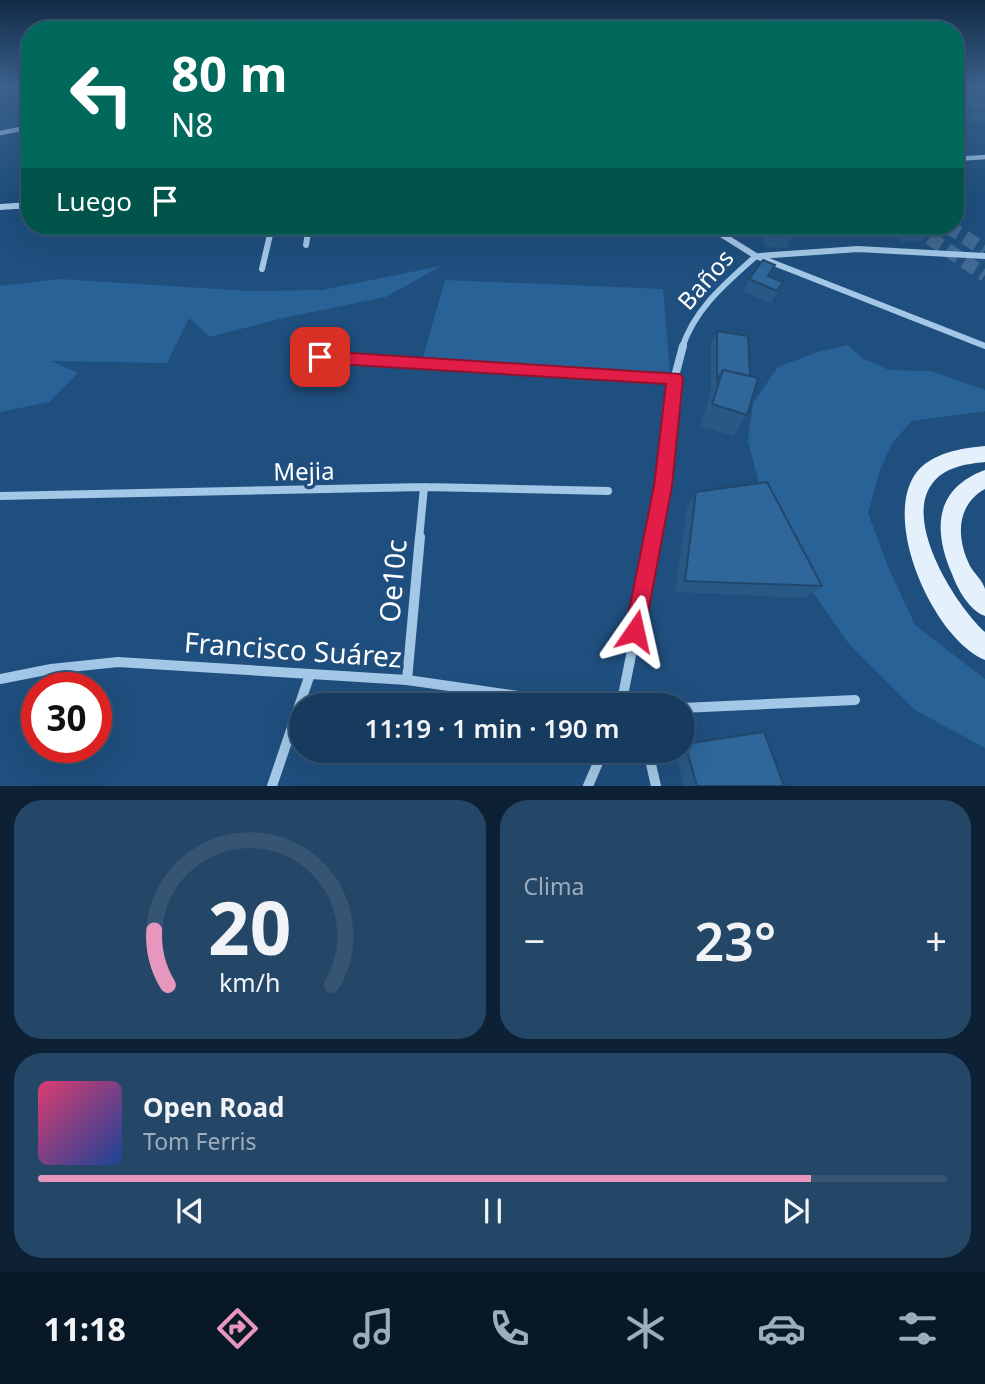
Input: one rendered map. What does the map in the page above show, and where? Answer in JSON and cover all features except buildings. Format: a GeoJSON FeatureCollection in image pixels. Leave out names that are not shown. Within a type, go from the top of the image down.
{"type":"FeatureCollection","features":[{"type":"Feature","properties":{"kind":"main road"},"geometry":{"type":"LineString","coordinates":[[985,454],[964,456],[941,464],[922,481],[915,501],[917,533],[924,563],[945,605],[985,648]]}},
{"type":"Feature","properties":{"kind":"main road"},"geometry":{"type":"LineString","coordinates":[[985,479],[972,483],[958,496],[951,514],[950,537],[954,557],[968,583],[985,605]]}},
{"type":"Feature","properties":{"kind":"street"},"geometry":{"type":"LineString","coordinates":[[0,133],[21,129]]}},
{"type":"Feature","properties":{"kind":"street"},"geometry":{"type":"LineString","coordinates":[[964,158],[985,157]]}},
{"type":"Feature","properties":{"kind":"street"},"geometry":{"type":"LineString","coordinates":[[0,206],[21,205]]}},
{"type":"Feature","properties":{"kind":"street"},"geometry":{"type":"LineString","coordinates":[[262,269],[270,235]]}},
{"type":"Feature","properties":{"kind":"street"},"geometry":{"type":"LineString","coordinates":[[306,246],[308,235]]}},
{"type":"Feature","properties":{"kind":"street"},"geometry":{"type":"LineString","coordinates":[[722,235],[756,256],[985,346]]}},
{"type":"Feature","properties":{"kind":"street"},"geometry":{"type":"LineString","coordinates":[[756,256],[858,249],[985,256]]}},
{"type":"Feature","properties":{"kind":"street","name":"Baños"},"geometry":{"type":"LineString","coordinates":[[623,693],[663,486],[675,378],[694,321],[724,286],[756,256]]}},
{"type":"Feature","properties":{"kind":"street"},"geometry":{"type":"LineString","coordinates":[[320,357],[675,378]]}},
{"type":"Feature","properties":{"kind":"street","name":"Mejia"},"geometry":{"type":"LineString","coordinates":[[0,496],[424,487],[608,491]]}},
{"type":"Feature","properties":{"kind":"street","name":"Oe10c"},"geometry":{"type":"LineString","coordinates":[[407,680],[424,487]]}},
{"type":"Feature","properties":{"kind":"street","name":"Francisco Suárez"},"geometry":{"type":"LineString","coordinates":[[0,679],[51,669],[118,662],[407,680],[498,693]]}},
{"type":"Feature","properties":{"kind":"street"},"geometry":{"type":"LineString","coordinates":[[272,786],[310,674]]}},
{"type":"Feature","properties":{"kind":"street"},"geometry":{"type":"LineString","coordinates":[[695,707],[855,699]]}},
{"type":"Feature","properties":{"kind":"street"},"geometry":{"type":"LineString","coordinates":[[588,786],[598,763]]}},
{"type":"Feature","properties":{"kind":"street"},"geometry":{"type":"LineString","coordinates":[[651,763],[656,786]]}},
{"type":"Feature","properties":{"kind":"shaded area"},"geometry":{"type":"Polygon","coordinates":[[[441,266],[386,297],[283,318],[210,337],[189,318],[167,363],[51,361],[78,373],[49,402],[0,412],[0,286],[59,279],[250,291],[322,290],[441,266]]]}},
{"type":"Feature","properties":{"kind":"shaded area"},"geometry":{"type":"Polygon","coordinates":[[[445,280],[663,289],[670,372],[421,364],[445,280]]]}},
{"type":"Feature","properties":{"kind":"shaded area"},"geometry":{"type":"Polygon","coordinates":[[[848,345],[862,358],[889,370],[931,371],[985,390],[985,411],[912,421],[892,443],[880,470],[868,513],[888,567],[915,625],[985,679],[985,748],[915,710],[849,644],[809,587],[762,495],[748,441],[753,403],[778,367],[818,352],[848,345]]]}},
{"type":"Feature","properties":{"kind":"tunnel"},"geometry":{"type":"LineString","coordinates":[[925,235],[985,275]]}},
{"type":"Feature","properties":{"kind":"tunnel"},"geometry":{"type":"LineString","coordinates":[[961,235],[985,250]]}},
{"type":"Feature","properties":{"kind":"route"},"geometry":{"type":"LineString","coordinates":[[320,357],[675,378],[663,486],[635,631]]}}]}
